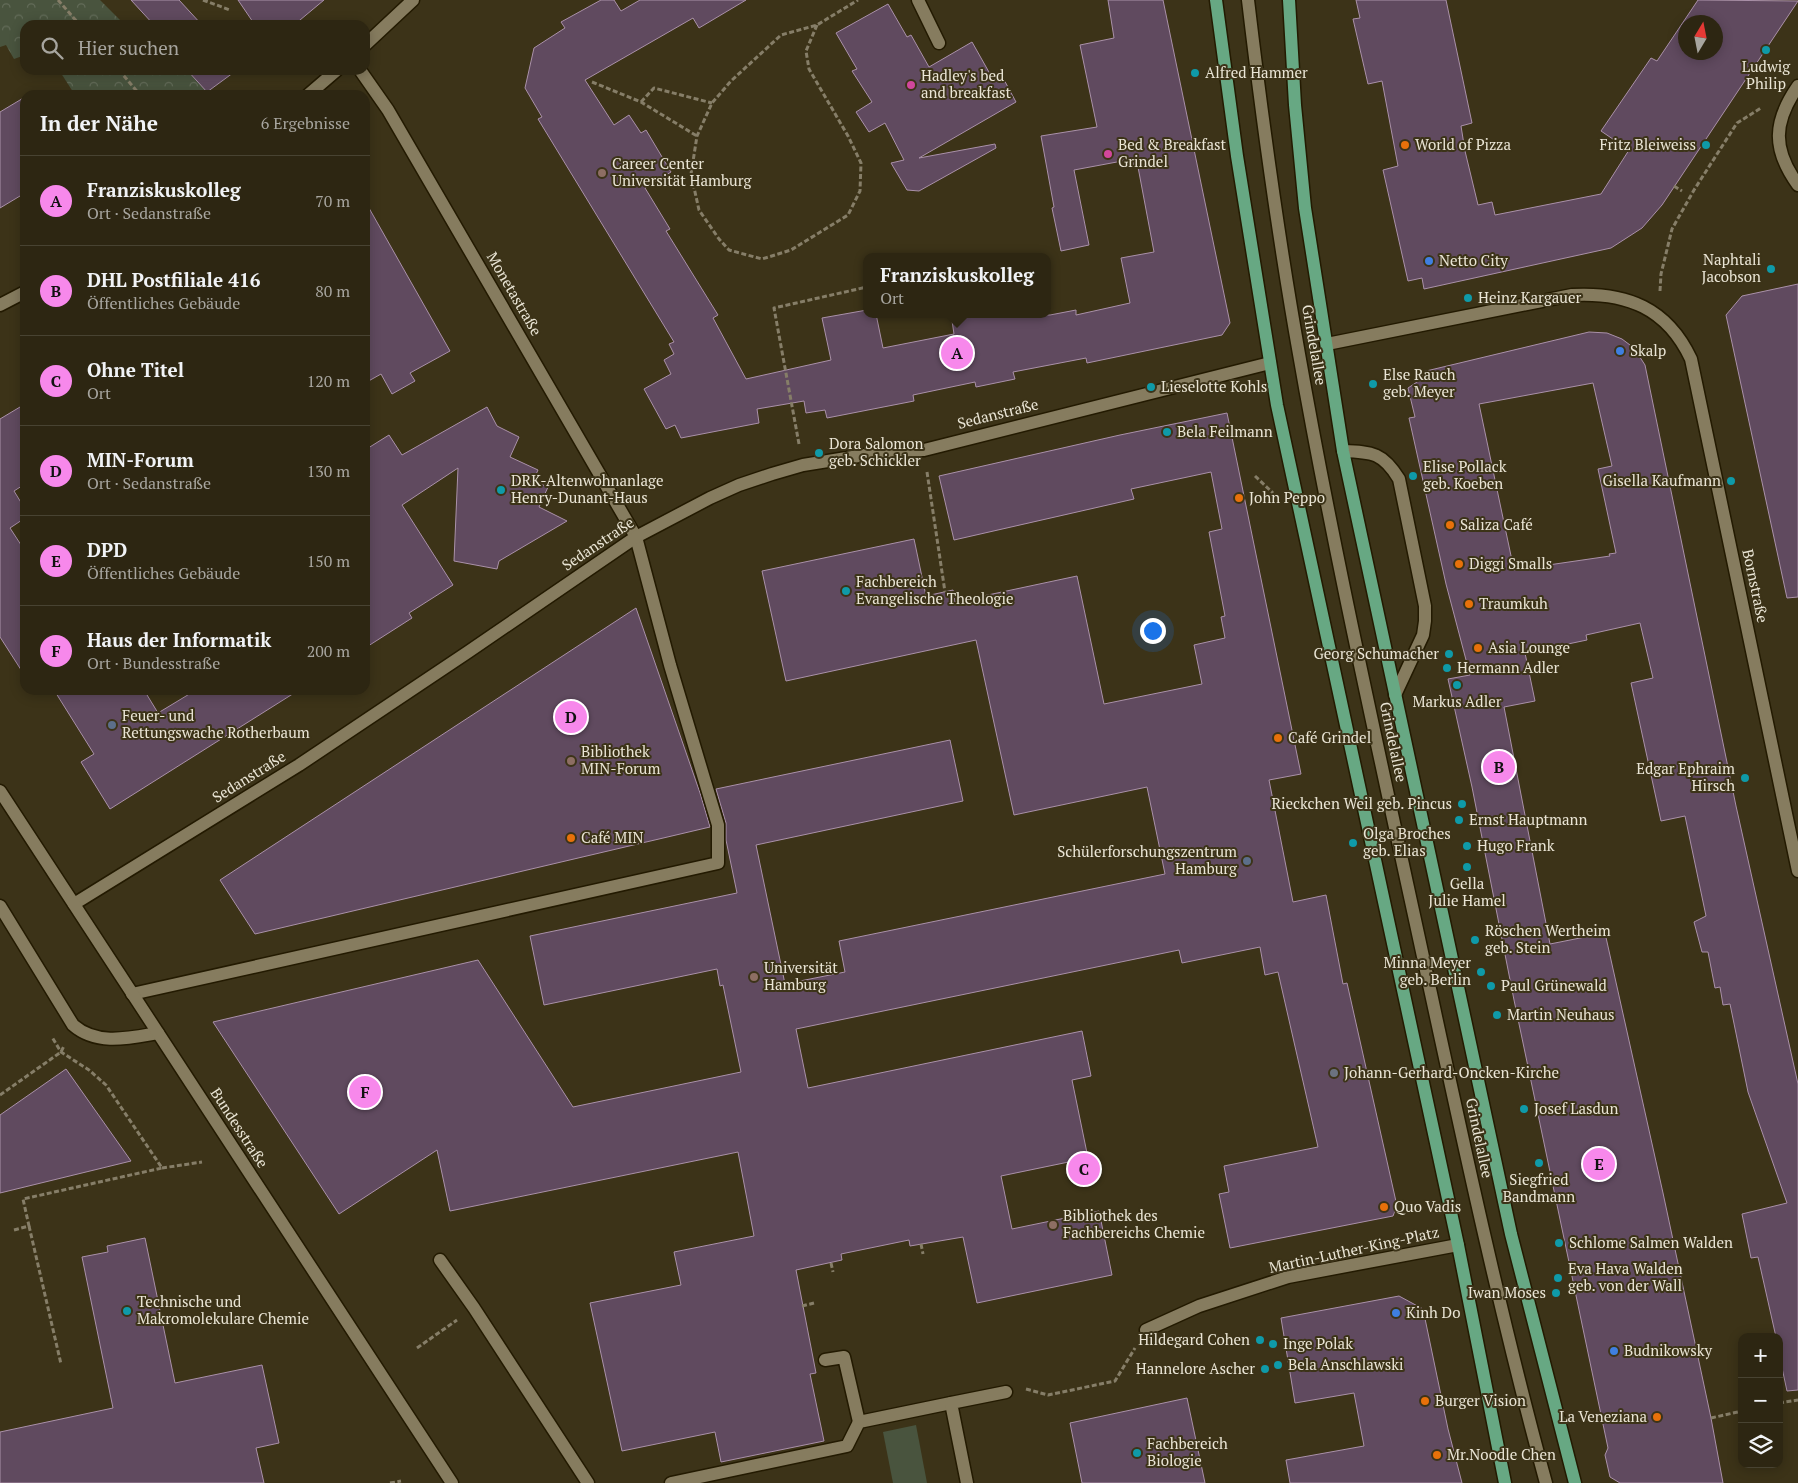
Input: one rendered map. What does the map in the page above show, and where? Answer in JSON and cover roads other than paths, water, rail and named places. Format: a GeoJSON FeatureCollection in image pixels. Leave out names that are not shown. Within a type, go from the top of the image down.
{"type":"FeatureCollection","features":[{"type":"Feature","properties":{"kind":"main road"},"geometry":{"type":"LineString","coordinates":[[1216,0],[1237,156],[1270,363],[1300,520],[1458,1245],[1505,1483]]}},
{"type":"Feature","properties":{"kind":"main road","name":"Grindelallee"},"geometry":{"type":"LineString","coordinates":[[1289,0],[1295,105],[1304,208],[1343,451],[1511,1234],[1575,1483]]}},
{"type":"Feature","properties":{"kind":"street"},"geometry":{"type":"LineString","coordinates":[[370,40],[413,0]]}},
{"type":"Feature","properties":{"kind":"street"},"geometry":{"type":"LineString","coordinates":[[918,0],[940,43]]}},
{"type":"Feature","properties":{"kind":"street","name":"Grindelallee"},"geometry":{"type":"LineString","coordinates":[[1248,0],[1267,154],[1298,350],[1326,495],[1364,681],[1484,1238],[1519,1384],[1546,1483]]}},
{"type":"Feature","properties":{"kind":"street"},"geometry":{"type":"LineString","coordinates":[[314,90],[331,75]]}},
{"type":"Feature","properties":{"kind":"street","name":"Monetastraße"},"geometry":{"type":"LineString","coordinates":[[132,994],[718,863],[718,825],[670,665],[636,537],[388,110],[364,75]]}},
{"type":"Feature","properties":{"kind":"street"},"geometry":{"type":"LineString","coordinates":[[1798,86],[1787,102],[1779,128],[1783,160],[1798,185]]}},
{"type":"Feature","properties":{"kind":"street","name":"Bornstraße"},"geometry":{"type":"LineString","coordinates":[[1327,344],[1572,295],[1588,294],[1617,297],[1634,303],[1659,317],[1672,328],[1683,342],[1691,360],[1798,872]]}},
{"type":"Feature","properties":{"kind":"street"},"geometry":{"type":"LineString","coordinates":[[0,306],[20,295]]}},
{"type":"Feature","properties":{"kind":"street","name":"Sedanstraße"},"geometry":{"type":"LineString","coordinates":[[74,904],[299,765],[636,537],[710,498],[739,485],[803,465],[890,451],[924,450],[1270,363]]}},
{"type":"Feature","properties":{"kind":"street"},"geometry":{"type":"LineString","coordinates":[[1343,451],[1364,452],[1384,460],[1390,464],[1399,479],[1425,606],[1425,621],[1423,635],[1395,695]]}},
{"type":"Feature","properties":{"kind":"street","name":"Bundesstraße"},"geometry":{"type":"LineString","coordinates":[[0,791],[452,1483]]}},
{"type":"Feature","properties":{"kind":"street"},"geometry":{"type":"LineString","coordinates":[[0,906],[72,1025],[90,1036],[115,1040],[158,1033]]}},
{"type":"Feature","properties":{"kind":"street","name":"Martin-Luther-King-Platz"},"geometry":{"type":"LineString","coordinates":[[1146,1330],[1198,1306],[1288,1277],[1458,1245]]}},
{"type":"Feature","properties":{"kind":"street"},"geometry":{"type":"LineString","coordinates":[[440,1260],[474,1308],[588,1483]]}},
{"type":"Feature","properties":{"kind":"street"},"geometry":{"type":"LineString","coordinates":[[671,1483],[847,1446],[859,1422],[844,1357],[825,1360]]}},
{"type":"Feature","properties":{"kind":"street"},"geometry":{"type":"LineString","coordinates":[[859,1422],[1006,1392]]}},
{"type":"Feature","properties":{"kind":"street"},"geometry":{"type":"LineString","coordinates":[[951,1403],[967,1483]]}},
{"type":"Feature","properties":{"kind":"place","name":"Ludwig Philip"},"geometry":{"type":"Point","coordinates":[1766,50]}},
{"type":"Feature","properties":{"kind":"place","name":"Alfred Hammer"},"geometry":{"type":"Point","coordinates":[1195,73]}},
{"type":"Feature","properties":{"kind":"place","name":"Hadley's bed and breakfast"},"geometry":{"type":"Point","coordinates":[911,85]}},
{"type":"Feature","properties":{"kind":"place","name":"World of Pizza"},"geometry":{"type":"Point","coordinates":[1405,145]}},
{"type":"Feature","properties":{"kind":"place","name":"Fritz Bleiweiss"},"geometry":{"type":"Point","coordinates":[1706,145]}},
{"type":"Feature","properties":{"kind":"place","name":"Bed & Breakfast Grindel"},"geometry":{"type":"Point","coordinates":[1108,154]}},
{"type":"Feature","properties":{"kind":"place","name":"Career Center Universität Hamburg"},"geometry":{"type":"Point","coordinates":[602,173]}},
{"type":"Feature","properties":{"kind":"place","name":"Netto City"},"geometry":{"type":"Point","coordinates":[1429,261]}},
{"type":"Feature","properties":{"kind":"place","name":"Naphtali Jacobson"},"geometry":{"type":"Point","coordinates":[1771,269]}},
{"type":"Feature","properties":{"kind":"place","name":"Heinz Kargauer"},"geometry":{"type":"Point","coordinates":[1468,298]}},
{"type":"Feature","properties":{"kind":"place","name":"Skalp"},"geometry":{"type":"Point","coordinates":[1620,351]}},
{"type":"Feature","properties":{"kind":"place","name":"Franziskuskolleg"},"geometry":{"type":"Point","coordinates":[957,353]}},
{"type":"Feature","properties":{"kind":"place","name":"Else Rauch geb. Meyer"},"geometry":{"type":"Point","coordinates":[1373,384]}},
{"type":"Feature","properties":{"kind":"place","name":"Lieselotte Kohls"},"geometry":{"type":"Point","coordinates":[1151,387]}},
{"type":"Feature","properties":{"kind":"place","name":"Bela Feilmann"},"geometry":{"type":"Point","coordinates":[1167,432]}},
{"type":"Feature","properties":{"kind":"place","name":"Dora Salomon geb. Schickler"},"geometry":{"type":"Point","coordinates":[819,453]}},
{"type":"Feature","properties":{"kind":"place","name":"Elise Pollack geb. Koeben"},"geometry":{"type":"Point","coordinates":[1413,476]}},
{"type":"Feature","properties":{"kind":"place","name":"Gisella Kaufmann"},"geometry":{"type":"Point","coordinates":[1731,481]}},
{"type":"Feature","properties":{"kind":"place","name":"DRK-Altenwohnanlage Henry-Dunant-Haus"},"geometry":{"type":"Point","coordinates":[501,490]}},
{"type":"Feature","properties":{"kind":"place","name":"John Peppo"},"geometry":{"type":"Point","coordinates":[1239,498]}},
{"type":"Feature","properties":{"kind":"place","name":"Saliza Café"},"geometry":{"type":"Point","coordinates":[1450,525]}},
{"type":"Feature","properties":{"kind":"place","name":"Diggi Smalls"},"geometry":{"type":"Point","coordinates":[1459,564]}},
{"type":"Feature","properties":{"kind":"place","name":"Fachbereich Evangelische Theologie"},"geometry":{"type":"Point","coordinates":[846,591]}},
{"type":"Feature","properties":{"kind":"place","name":"Traumkuh"},"geometry":{"type":"Point","coordinates":[1469,604]}},
{"type":"Feature","properties":{"kind":"place","name":"Asia Lounge"},"geometry":{"type":"Point","coordinates":[1478,648]}},
{"type":"Feature","properties":{"kind":"place","name":"Georg Schumacher"},"geometry":{"type":"Point","coordinates":[1449,654]}},
{"type":"Feature","properties":{"kind":"place","name":"Hermann Adler"},"geometry":{"type":"Point","coordinates":[1447,668]}},
{"type":"Feature","properties":{"kind":"place","name":"Markus Adler"},"geometry":{"type":"Point","coordinates":[1457,685]}},
{"type":"Feature","properties":{"kind":"place","name":"MIN-Forum"},"geometry":{"type":"Point","coordinates":[571,717]}},
{"type":"Feature","properties":{"kind":"place","name":"Feuer- und Rettungswache Rotherbaum"},"geometry":{"type":"Point","coordinates":[112,725]}},
{"type":"Feature","properties":{"kind":"place","name":"Café Grindel"},"geometry":{"type":"Point","coordinates":[1278,738]}},
{"type":"Feature","properties":{"kind":"place","name":"Bibliothek MIN-Forum"},"geometry":{"type":"Point","coordinates":[571,761]}},
{"type":"Feature","properties":{"kind":"place","name":"DHL Postfiliale 416"},"geometry":{"type":"Point","coordinates":[1499,767]}},
{"type":"Feature","properties":{"kind":"place","name":"Edgar Ephraim Hirsch"},"geometry":{"type":"Point","coordinates":[1745,778]}},
{"type":"Feature","properties":{"kind":"place","name":"Rieckchen Weil geb. Pincus"},"geometry":{"type":"Point","coordinates":[1462,804]}},
{"type":"Feature","properties":{"kind":"place","name":"Ernst Hauptmann"},"geometry":{"type":"Point","coordinates":[1459,820]}},
{"type":"Feature","properties":{"kind":"place","name":"Café MIN"},"geometry":{"type":"Point","coordinates":[571,838]}},
{"type":"Feature","properties":{"kind":"place","name":"Olga Broches geb. Elias"},"geometry":{"type":"Point","coordinates":[1353,843]}},
{"type":"Feature","properties":{"kind":"place","name":"Hugo Frank"},"geometry":{"type":"Point","coordinates":[1467,846]}},
{"type":"Feature","properties":{"kind":"place","name":"Schülerforschungszentrum Hamburg"},"geometry":{"type":"Point","coordinates":[1247,861]}},
{"type":"Feature","properties":{"kind":"place","name":"Gella Julie Hamel"},"geometry":{"type":"Point","coordinates":[1467,867]}},
{"type":"Feature","properties":{"kind":"place","name":"Röschen Wertheim geb. Stein"},"geometry":{"type":"Point","coordinates":[1475,940]}},
{"type":"Feature","properties":{"kind":"place","name":"Minna Meyer geb. Berlin"},"geometry":{"type":"Point","coordinates":[1481,972]}},
{"type":"Feature","properties":{"kind":"place","name":"Universität Hamburg"},"geometry":{"type":"Point","coordinates":[754,977]}},
{"type":"Feature","properties":{"kind":"place","name":"Paul Grünewald"},"geometry":{"type":"Point","coordinates":[1491,986]}},
{"type":"Feature","properties":{"kind":"place","name":"Martin Neuhaus"},"geometry":{"type":"Point","coordinates":[1497,1015]}},
{"type":"Feature","properties":{"kind":"place","name":"Johann-Gerhard-Oncken-Kirche"},"geometry":{"type":"Point","coordinates":[1334,1073]}},
{"type":"Feature","properties":{"kind":"place","name":"Haus der Informatik"},"geometry":{"type":"Point","coordinates":[365,1092]}},
{"type":"Feature","properties":{"kind":"place","name":"Josef Lasdun"},"geometry":{"type":"Point","coordinates":[1524,1109]}},
{"type":"Feature","properties":{"kind":"place","name":"Siegfried Bandmann"},"geometry":{"type":"Point","coordinates":[1539,1163]}},
{"type":"Feature","properties":{"kind":"place","name":"DPD"},"geometry":{"type":"Point","coordinates":[1599,1164]}},
{"type":"Feature","properties":{"kind":"place","name":"Ohne Titel"},"geometry":{"type":"Point","coordinates":[1084,1169]}},
{"type":"Feature","properties":{"kind":"place","name":"Quo Vadis"},"geometry":{"type":"Point","coordinates":[1384,1207]}},
{"type":"Feature","properties":{"kind":"place","name":"Bibliothek des Fachbereichs Chemie"},"geometry":{"type":"Point","coordinates":[1053,1225]}},
{"type":"Feature","properties":{"kind":"place","name":"Schlome Salmen Walden"},"geometry":{"type":"Point","coordinates":[1559,1243]}},
{"type":"Feature","properties":{"kind":"place","name":"Eva Hava Walden geb. von der Wall"},"geometry":{"type":"Point","coordinates":[1558,1278]}},
{"type":"Feature","properties":{"kind":"place","name":"Iwan Moses"},"geometry":{"type":"Point","coordinates":[1556,1293]}},
{"type":"Feature","properties":{"kind":"place","name":"Technische und Makromolekulare Chemie"},"geometry":{"type":"Point","coordinates":[127,1311]}},
{"type":"Feature","properties":{"kind":"place","name":"Kinh Do"},"geometry":{"type":"Point","coordinates":[1396,1313]}},
{"type":"Feature","properties":{"kind":"place","name":"Hildegard Cohen"},"geometry":{"type":"Point","coordinates":[1260,1340]}},
{"type":"Feature","properties":{"kind":"place","name":"Inge Polak"},"geometry":{"type":"Point","coordinates":[1273,1344]}},
{"type":"Feature","properties":{"kind":"place","name":"Budnikowsky"},"geometry":{"type":"Point","coordinates":[1614,1351]}},
{"type":"Feature","properties":{"kind":"place","name":"Bela Anschlawski"},"geometry":{"type":"Point","coordinates":[1278,1365]}},
{"type":"Feature","properties":{"kind":"place","name":"Hannelore Ascher"},"geometry":{"type":"Point","coordinates":[1265,1369]}},
{"type":"Feature","properties":{"kind":"place","name":"Burger Vision"},"geometry":{"type":"Point","coordinates":[1425,1401]}},
{"type":"Feature","properties":{"kind":"place","name":"La Veneziana"},"geometry":{"type":"Point","coordinates":[1657,1417]}},
{"type":"Feature","properties":{"kind":"place","name":"Fachbereich Biologie"},"geometry":{"type":"Point","coordinates":[1137,1453]}},
{"type":"Feature","properties":{"kind":"place","name":"Mr.Noodle Chen"},"geometry":{"type":"Point","coordinates":[1437,1455]}}]}
